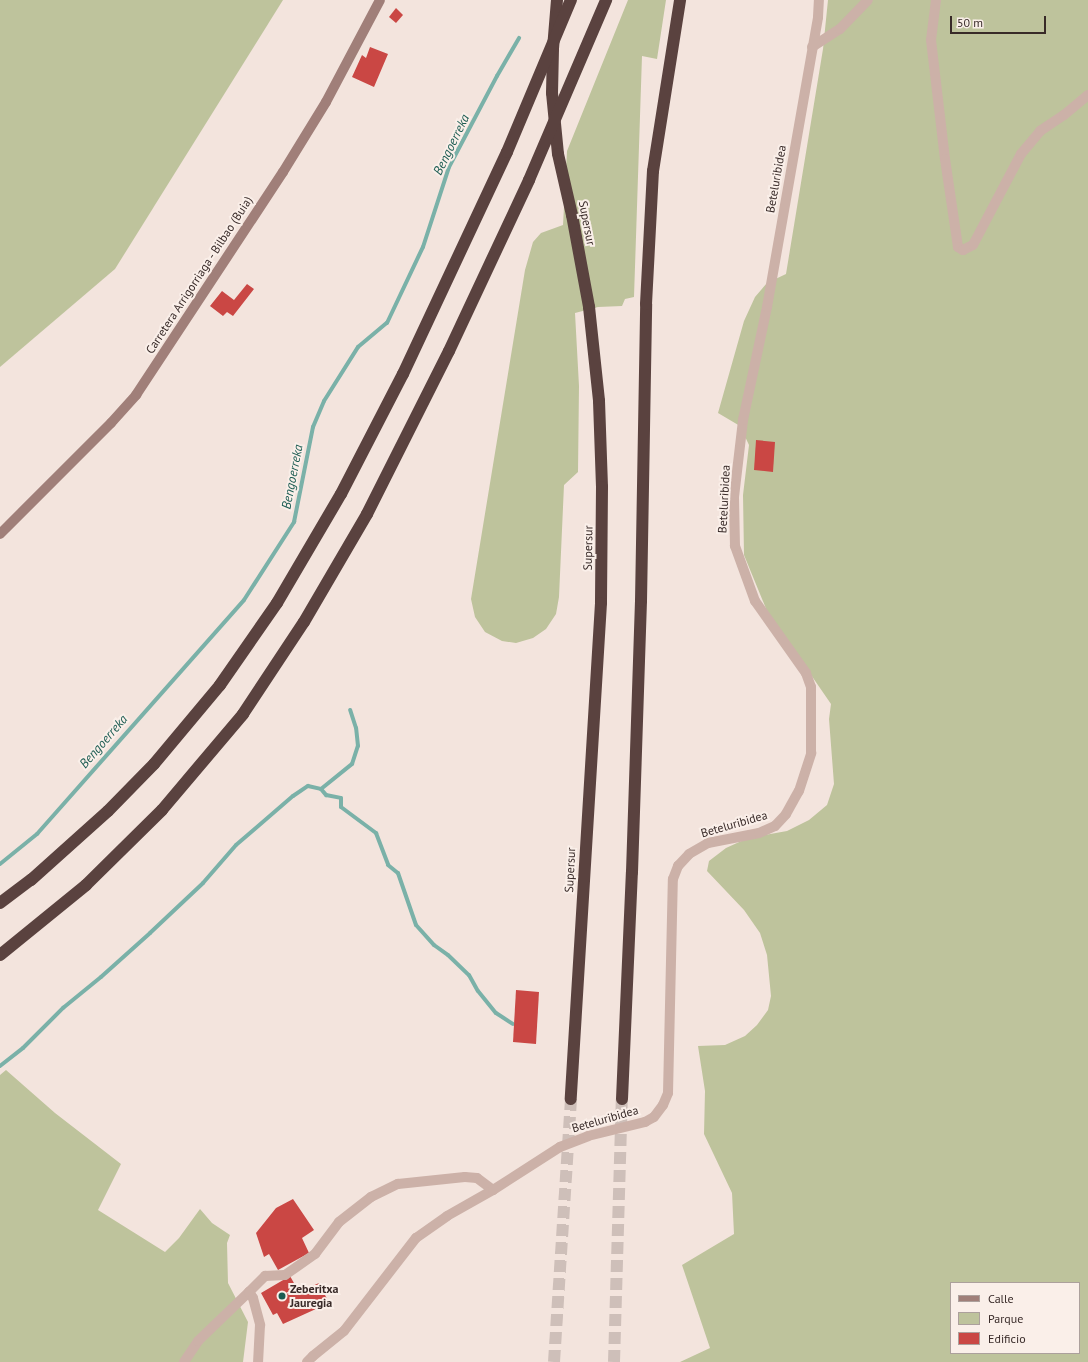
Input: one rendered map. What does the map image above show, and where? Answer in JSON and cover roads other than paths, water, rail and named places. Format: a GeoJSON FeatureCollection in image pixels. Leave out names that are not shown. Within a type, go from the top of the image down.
{"type":"FeatureCollection","features":[{"type":"Feature","properties":{"kind":"highway","name":"Supersur"},"geometry":{"type":"LineString","coordinates":[[557,0],[553,49],[552,93],[558,154],[572,215],[589,307],[599,401],[602,471],[601,603],[571,1099]]}},
{"type":"Feature","properties":{"kind":"highway"},"geometry":{"type":"LineString","coordinates":[[0,903],[31,880],[103,816],[154,764],[220,685],[277,603],[341,494],[403,374],[507,152],[571,0]]}},
{"type":"Feature","properties":{"kind":"highway"},"geometry":{"type":"LineString","coordinates":[[0,955],[86,885],[162,810],[195,773],[243,714],[304,622],[367,514],[449,351],[529,180],[606,0]]}},
{"type":"Feature","properties":{"kind":"highway"},"geometry":{"type":"LineString","coordinates":[[622,1099],[634,824],[641,601],[646,304],[653,171],[680,0]]}},
{"type":"Feature","properties":{"kind":"street","name":"Carretera Arrigorriaga - Bilbao (Buia)"},"geometry":{"type":"LineString","coordinates":[[0,534],[111,423],[136,395],[283,172],[326,102],[380,0]]}},
{"type":"Feature","properties":{"kind":"street","name":"Beteluribidea"},"geometry":{"type":"LineString","coordinates":[[307,1362],[344,1331],[416,1238],[446,1216],[493,1190],[560,1148],[588,1136],[645,1122],[654,1117],[663,1105],[668,1093],[673,886],[678,866],[689,854],[708,843],[760,833],[775,826],[786,814],[799,791],[811,753],[812,687],[806,673],[755,601],[734,546],[734,496],[743,420],[767,306],[819,0]]}},
{"type":"Feature","properties":{"kind":"street"},"geometry":{"type":"LineString","coordinates":[[812,47],[840,29],[868,0]]}},
{"type":"Feature","properties":{"kind":"street"},"geometry":{"type":"LineString","coordinates":[[936,0],[931,40],[945,159],[958,247],[963,250],[973,245],[1021,154],[1035,137],[1088,94]]}},
{"type":"Feature","properties":{"kind":"street"},"geometry":{"type":"LineString","coordinates":[[184,1362],[198,1341],[265,1276],[284,1275],[315,1254],[339,1222],[371,1198],[398,1184],[464,1177],[477,1178],[493,1190]]}},
{"type":"Feature","properties":{"kind":"street"},"geometry":{"type":"LineString","coordinates":[[249,1292],[253,1298],[260,1325],[258,1362]]}},
{"type":"Feature","properties":{"kind":"waterway","name":"Bengoerreka"},"geometry":{"type":"LineString","coordinates":[[0,864],[37,834],[244,600],[294,522],[313,427],[324,401],[358,347],[387,323],[423,247],[449,167],[497,76],[519,38]]}},
{"type":"Feature","properties":{"kind":"waterway"},"geometry":{"type":"LineString","coordinates":[[0,1066],[23,1048],[63,1008],[101,977],[150,933],[203,883],[236,845],[293,796],[308,786],[321,789],[352,764],[358,746],[356,728],[350,710]]}},
{"type":"Feature","properties":{"kind":"waterway"},"geometry":{"type":"LineString","coordinates":[[321,789],[326,795],[341,798],[341,807],[376,833],[388,865],[398,873],[416,925],[434,945],[448,955],[469,975],[478,991],[496,1013],[513,1024]]}},
{"type":"Feature","properties":{"kind":"tunnel"},"geometry":{"type":"LineString","coordinates":[[554,1362],[571,1099]]}},
{"type":"Feature","properties":{"kind":"tunnel"},"geometry":{"type":"LineString","coordinates":[[614,1362],[622,1099]]}},
{"type":"Feature","properties":{"kind":"place","name":"Zeberitxa Jauregia"},"geometry":{"type":"Point","coordinates":[282,1296]}}]}
